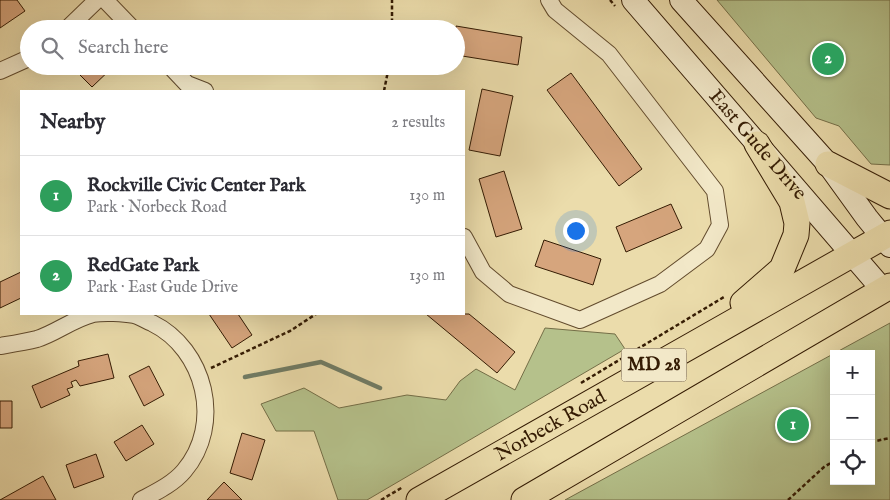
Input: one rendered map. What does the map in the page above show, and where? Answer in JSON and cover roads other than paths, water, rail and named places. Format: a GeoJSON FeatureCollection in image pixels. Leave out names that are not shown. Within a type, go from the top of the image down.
{"type":"FeatureCollection","features":[{"type":"Feature","properties":{"kind":"main road","name":"East Gude Drive"},"geometry":{"type":"LineString","coordinates":[[681,0],[828,164],[888,239]]}},
{"type":"Feature","properties":{"kind":"main road","name":"East Gude Drive"},"geometry":{"type":"LineString","coordinates":[[624,3],[757,144],[853,254],[886,288]]}},
{"type":"Feature","properties":{"kind":"main road"},"geometry":{"type":"LineString","coordinates":[[704,337],[782,269],[796,235],[797,223],[792,202],[757,144]]}},
{"type":"Feature","properties":{"kind":"main road"},"geometry":{"type":"LineString","coordinates":[[828,164],[890,196]]}},
{"type":"Feature","properties":{"kind":"main road","name":"Norbeck Road"},"geometry":{"type":"LineString","coordinates":[[413,492],[704,337],[853,254],[888,239]]}},
{"type":"Feature","properties":{"kind":"main road","name":"MD 28"},"geometry":{"type":"LineString","coordinates":[[524,500],[886,288]]}},
{"type":"Feature","properties":{"kind":"street"},"geometry":{"type":"LineString","coordinates":[[76,20],[97,0]]}},
{"type":"Feature","properties":{"kind":"street"},"geometry":{"type":"LineString","coordinates":[[105,0],[124,20]]}},
{"type":"Feature","properties":{"kind":"street"},"geometry":{"type":"LineString","coordinates":[[465,239],[483,272],[509,294],[580,320],[660,284],[708,249],[720,225],[715,191],[609,54],[555,10],[549,0]]}},
{"type":"Feature","properties":{"kind":"street"},"geometry":{"type":"LineString","coordinates":[[0,71],[20,62]]}},
{"type":"Feature","properties":{"kind":"street"},"geometry":{"type":"LineString","coordinates":[[178,75],[187,84],[202,90]]}},
{"type":"Feature","properties":{"kind":"street"},"geometry":{"type":"LineString","coordinates":[[0,346],[38,339],[92,315]]}},
{"type":"Feature","properties":{"kind":"street"},"geometry":{"type":"LineString","coordinates":[[135,315],[166,330],[178,341],[199,374],[206,395],[204,432],[197,452],[184,471],[167,486],[141,500]]}},
{"type":"Feature","properties":{"kind":"waterway"},"geometry":{"type":"LineString","coordinates":[[245,377],[321,362],[380,388]]}},
{"type":"Feature","properties":{"kind":"place","name":"RedGate Park"},"geometry":{"type":"Point","coordinates":[828,59]}},
{"type":"Feature","properties":{"kind":"place","name":"Rockville Civic Center Park"},"geometry":{"type":"Point","coordinates":[793,425]}}]}
